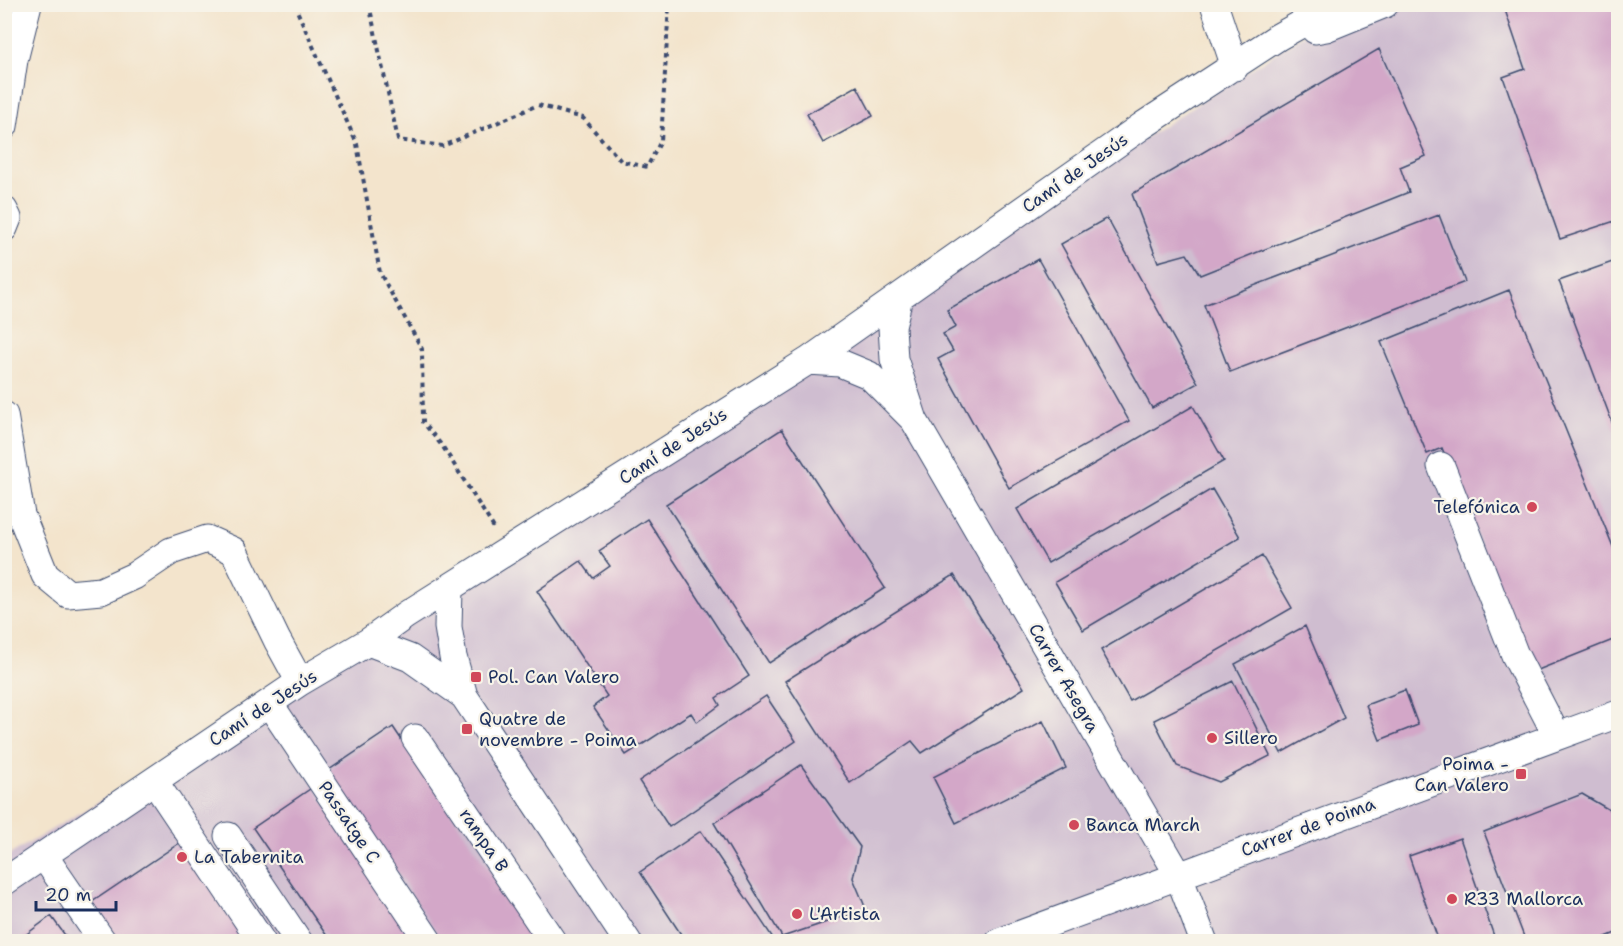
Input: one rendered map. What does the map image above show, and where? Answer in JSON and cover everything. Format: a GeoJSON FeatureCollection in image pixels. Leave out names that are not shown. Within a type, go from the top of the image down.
{"type":"FeatureCollection","features":[{"type":"Feature","properties":{"kind":"street"},"geometry":{"type":"LineString","coordinates":[[4,126],[14,60],[28,4]]}},
{"type":"Feature","properties":{"kind":"street"},"geometry":{"type":"LineString","coordinates":[[1214,4],[1234,67]]}},
{"type":"Feature","properties":{"kind":"street","name":"Camí de Jesús"},"geometry":{"type":"LineString","coordinates":[[4,882],[300,682],[368,642],[406,615],[808,360],[1142,126],[1278,37],[1337,4]]}},
{"type":"Feature","properties":{"kind":"street"},"geometry":{"type":"LineString","coordinates":[[1278,37],[1326,28],[1385,4]]}},
{"type":"Feature","properties":{"kind":"street"},"geometry":{"type":"LineString","coordinates":[[4,210],[8,218],[4,228]]}},
{"type":"Feature","properties":{"kind":"street"},"geometry":{"type":"LineString","coordinates":[[899,297],[892,327],[894,359],[914,420]]}},
{"type":"Feature","properties":{"kind":"street"},"geometry":{"type":"LineString","coordinates":[[808,360],[840,363],[869,375],[914,420]]}},
{"type":"Feature","properties":{"kind":"street"},"geometry":{"type":"LineString","coordinates":[[4,415],[21,515],[45,575],[68,594],[101,591],[134,576],[171,551],[207,539],[234,551],[300,682]]}},
{"type":"Feature","properties":{"kind":"street","name":"Carrer Asegra"},"geometry":{"type":"LineString","coordinates":[[914,420],[1179,874],[1204,942]]}},
{"type":"Feature","properties":{"kind":"street"},"geometry":{"type":"LineString","coordinates":[[1441,466],[1515,655],[1557,736]]}},
{"type":"Feature","properties":{"kind":"street"},"geometry":{"type":"LineString","coordinates":[[449,589],[448,627],[453,657],[464,696],[627,942]]}},
{"type":"Feature","properties":{"kind":"street"},"geometry":{"type":"LineString","coordinates":[[368,642],[410,658],[464,696]]}},
{"type":"Feature","properties":{"kind":"street","name":"Passatge C"},"geometry":{"type":"LineString","coordinates":[[269,703],[429,942]]}},
{"type":"Feature","properties":{"kind":"street","name":"Carrer de Poima"},"geometry":{"type":"LineString","coordinates":[[999,942],[1618,714]]}},
{"type":"Feature","properties":{"kind":"street","name":"rampa B"},"geometry":{"type":"LineString","coordinates":[[415,738],[553,942]]}},
{"type":"Feature","properties":{"kind":"street"},"geometry":{"type":"LineString","coordinates":[[154,781],[262,942]]}},
{"type":"Feature","properties":{"kind":"street"},"geometry":{"type":"LineString","coordinates":[[228,836],[299,942]]}},
{"type":"Feature","properties":{"kind":"street"},"geometry":{"type":"LineString","coordinates":[[44,856],[103,942]]}},
{"type":"Feature","properties":{"kind":"path"},"geometry":{"type":"LineString","coordinates":[[294,4],[357,144],[380,273],[422,349],[423,422],[443,447],[508,552]]}},
{"type":"Feature","properties":{"kind":"path"},"geometry":{"type":"LineString","coordinates":[[369,4],[399,140],[443,146],[538,105],[583,118],[621,161],[647,168],[661,141],[669,4]]}},
{"type":"Feature","properties":{"kind":"shaded area"},"geometry":{"type":"Polygon","coordinates":[[[1350,5],[1618,5],[1618,941],[5,941],[4,858],[368,642],[1350,5]]]}},
{"type":"Feature","properties":{"kind":"building"},"geometry":{"type":"Polygon","coordinates":[[[1503,4],[1618,4],[1618,220],[1560,239],[1503,77],[1525,69],[1503,4]]]}},
{"type":"Feature","properties":{"kind":"building"},"geometry":{"type":"Polygon","coordinates":[[[1379,49],[1426,156],[1400,167],[1409,192],[1200,275],[1187,254],[1158,262],[1132,194],[1379,49]]]}},
{"type":"Feature","properties":{"kind":"building"},"geometry":{"type":"Polygon","coordinates":[[[857,86],[873,116],[823,143],[807,114],[857,86]]]}},
{"type":"Feature","properties":{"kind":"building"},"geometry":{"type":"Polygon","coordinates":[[[1439,215],[1465,282],[1230,372],[1204,305],[1439,215]]]}},
{"type":"Feature","properties":{"kind":"building"},"geometry":{"type":"Polygon","coordinates":[[[1107,218],[1198,383],[1152,408],[1061,244],[1107,218]]]}},
{"type":"Feature","properties":{"kind":"building"},"geometry":{"type":"Polygon","coordinates":[[[1038,259],[1129,421],[1009,488],[938,359],[953,351],[943,334],[956,327],[947,310],[1038,259]]]}},
{"type":"Feature","properties":{"kind":"building"},"geometry":{"type":"Polygon","coordinates":[[[1618,260],[1618,438],[1559,281],[1618,260]]]}},
{"type":"Feature","properties":{"kind":"building","name":"Telefónica"},"geometry":{"type":"Polygon","coordinates":[[[1509,290],[1618,559],[1618,638],[1533,672],[1442,448],[1427,454],[1381,342],[1509,290]]]}},
{"type":"Feature","properties":{"kind":"building"},"geometry":{"type":"Polygon","coordinates":[[[1193,406],[1224,461],[1048,563],[1017,509],[1193,406]]]}},
{"type":"Feature","properties":{"kind":"building"},"geometry":{"type":"Polygon","coordinates":[[[782,429],[885,588],[769,663],[666,504],[782,429]]]}},
{"type":"Feature","properties":{"kind":"building"},"geometry":{"type":"Polygon","coordinates":[[[1212,489],[1240,537],[1083,630],[1055,582],[1212,489]]]}},
{"type":"Feature","properties":{"kind":"building"},"geometry":{"type":"Polygon","coordinates":[[[647,519],[749,676],[716,698],[720,705],[697,722],[691,713],[626,755],[593,707],[607,696],[537,591],[581,561],[593,578],[610,566],[599,551],[647,519]]]}},
{"type":"Feature","properties":{"kind":"building"},"geometry":{"type":"Polygon","coordinates":[[[1262,556],[1292,608],[1130,701],[1101,650],[1262,556]]]}},
{"type":"Feature","properties":{"kind":"building"},"geometry":{"type":"Polygon","coordinates":[[[954,575],[1024,688],[922,753],[912,741],[850,783],[785,681],[954,575]]]}},
{"type":"Feature","properties":{"kind":"building"},"geometry":{"type":"Polygon","coordinates":[[[1305,626],[1344,718],[1281,753],[1235,664],[1305,626]]]}},
{"type":"Feature","properties":{"kind":"building","name":"Sillero"},"geometry":{"type":"Polygon","coordinates":[[[1233,681],[1270,756],[1219,782],[1177,766],[1154,720],[1233,681]]]}},
{"type":"Feature","properties":{"kind":"building"},"geometry":{"type":"Polygon","coordinates":[[[1405,690],[1418,725],[1380,740],[1366,705],[1405,690]]]}},
{"type":"Feature","properties":{"kind":"building"},"geometry":{"type":"Polygon","coordinates":[[[766,696],[796,741],[669,827],[639,781],[766,696]]]}},
{"type":"Feature","properties":{"kind":"building"},"geometry":{"type":"Polygon","coordinates":[[[1043,721],[1066,768],[956,823],[933,777],[1043,721]]]}},
{"type":"Feature","properties":{"kind":"building"},"geometry":{"type":"Polygon","coordinates":[[[393,727],[537,942],[444,942],[329,770],[393,727]]]}},
{"type":"Feature","properties":{"kind":"building"},"geometry":{"type":"Polygon","coordinates":[[[801,765],[860,847],[853,878],[866,909],[782,937],[714,823],[801,765]]]}},
{"type":"Feature","properties":{"kind":"building"},"geometry":{"type":"Polygon","coordinates":[[[313,787],[419,942],[331,942],[253,828],[313,787]]]}},
{"type":"Feature","properties":{"kind":"building"},"geometry":{"type":"Polygon","coordinates":[[[1582,794],[1618,815],[1618,932],[1594,942],[1526,942],[1484,832],[1582,794]]]}},
{"type":"Feature","properties":{"kind":"building"},"geometry":{"type":"Polygon","coordinates":[[[701,831],[773,938],[771,942],[686,942],[640,872],[701,831]]]}},
{"type":"Feature","properties":{"kind":"building","name":"R33 Mallorca"},"geometry":{"type":"Polygon","coordinates":[[[1460,838],[1496,942],[1439,942],[1409,856],[1460,838]]]}},
{"type":"Feature","properties":{"kind":"building"},"geometry":{"type":"Polygon","coordinates":[[[184,840],[252,942],[118,942],[92,902],[184,840]]]}},
{"type":"Feature","properties":{"kind":"building"},"geometry":{"type":"Polygon","coordinates":[[[51,916],[70,942],[16,942],[51,916]]]}},
{"type":"Feature","properties":{"kind":"place","name":"Telefónica"},"geometry":{"type":"Point","coordinates":[1532,507]}},
{"type":"Feature","properties":{"kind":"place","name":"Pol. Can Valero"},"geometry":{"type":"Point","coordinates":[476,677]}},
{"type":"Feature","properties":{"kind":"place","name":"Quatre de novembre - Poima"},"geometry":{"type":"Point","coordinates":[467,729]}},
{"type":"Feature","properties":{"kind":"place","name":"Sillero"},"geometry":{"type":"Point","coordinates":[1212,738]}},
{"type":"Feature","properties":{"kind":"place","name":"Poima - Can Valero"},"geometry":{"type":"Point","coordinates":[1521,774]}},
{"type":"Feature","properties":{"kind":"place","name":"Banca March"},"geometry":{"type":"Point","coordinates":[1074,825]}},
{"type":"Feature","properties":{"kind":"place","name":"La Tabernita"},"geometry":{"type":"Point","coordinates":[182,857]}},
{"type":"Feature","properties":{"kind":"place","name":"R33 Mallorca"},"geometry":{"type":"Point","coordinates":[1452,899]}},
{"type":"Feature","properties":{"kind":"place","name":"L'Artista"},"geometry":{"type":"Point","coordinates":[797,914]}}]}
